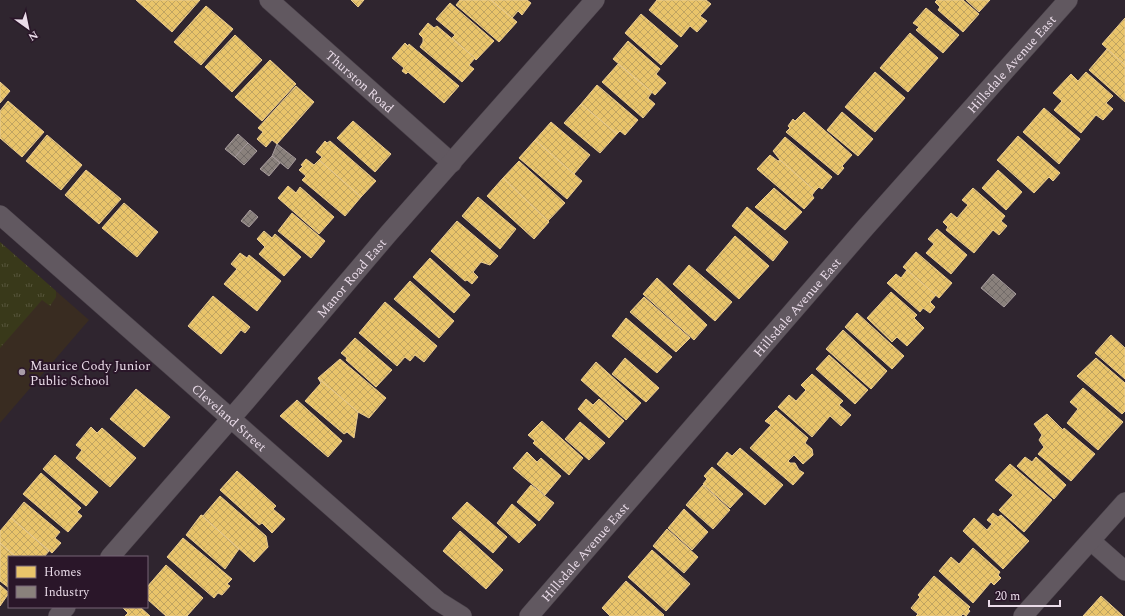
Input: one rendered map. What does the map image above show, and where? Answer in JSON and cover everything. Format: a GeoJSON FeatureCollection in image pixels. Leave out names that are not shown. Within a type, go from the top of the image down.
{"type":"FeatureCollection","features":[{"type":"Feature","properties":{"kind":"street","name":"Thurston Road"},"geometry":{"type":"LineString","coordinates":[[269,0],[452,163]]}},
{"type":"Feature","properties":{"kind":"street","name":"Manor Road East"},"geometry":{"type":"LineString","coordinates":[[111,556],[389,233],[595,0]]}},
{"type":"Feature","properties":{"kind":"street","name":"Hillsdale Avenue East"},"geometry":{"type":"LineString","coordinates":[[529,616],[865,228],[1068,0]]}},
{"type":"Feature","properties":{"kind":"street","name":"Cleveland Street"},"geometry":{"type":"LineString","coordinates":[[0,215],[438,601],[462,616]]}},
{"type":"Feature","properties":{"kind":"street"},"geometry":{"type":"LineString","coordinates":[[1023,616],[1125,502]]}},
{"type":"Feature","properties":{"kind":"street"},"geometry":{"type":"LineString","coordinates":[[1091,541],[1125,570]]}},
{"type":"Feature","properties":{"kind":"street"},"geometry":{"type":"LineString","coordinates":[[58,616],[65,608]]}},
{"type":"Feature","properties":{"kind":"shaded area","name":"Maurice Cody Junior Public School"},"geometry":{"type":"Polygon","coordinates":[[[0,242],[89,320],[0,423],[0,242]]]}},
{"type":"Feature","properties":{"kind":"green space"},"geometry":{"type":"Polygon","coordinates":[[[0,242],[56,291],[56,297],[50,306],[42,300],[0,348],[0,242]]]}},
{"type":"Feature","properties":{"kind":"building: Homes"},"geometry":{"type":"Polygon","coordinates":[[[136,0],[200,0],[172,32],[136,0]]]}},
{"type":"Feature","properties":{"kind":"building: Homes"},"geometry":{"type":"Polygon","coordinates":[[[351,0],[364,0],[358,7],[351,0]]]}},
{"type":"Feature","properties":{"kind":"building: Homes"},"geometry":{"type":"Polygon","coordinates":[[[460,0],[491,0],[517,22],[499,42],[456,5],[460,0]]]}},
{"type":"Feature","properties":{"kind":"building: Homes"},"geometry":{"type":"Polygon","coordinates":[[[491,0],[527,0],[531,3],[522,15],[518,11],[512,18],[491,0]]]}},
{"type":"Feature","properties":{"kind":"building: Homes"},"geometry":{"type":"Polygon","coordinates":[[[657,0],[706,0],[711,4],[700,16],[707,21],[697,32],[690,26],[681,37],[649,10],[657,0]]]}},
{"type":"Feature","properties":{"kind":"building: Homes"},"geometry":{"type":"Polygon","coordinates":[[[937,0],[963,0],[979,14],[963,32],[938,10],[940,7],[935,2],[937,0]]]}},
{"type":"Feature","properties":{"kind":"building: Homes"},"geometry":{"type":"Polygon","coordinates":[[[966,0],[990,0],[979,12],[966,0]]]}},
{"type":"Feature","properties":{"kind":"building: Homes"},"geometry":{"type":"Polygon","coordinates":[[[450,3],[494,41],[476,60],[452,38],[455,35],[436,19],[450,3]]]}},
{"type":"Feature","properties":{"kind":"building: Homes"},"geometry":{"type":"Polygon","coordinates":[[[206,6],[233,29],[201,65],[174,42],[206,6]]]}},
{"type":"Feature","properties":{"kind":"building: Homes"},"geometry":{"type":"Polygon","coordinates":[[[926,8],[959,35],[943,53],[916,30],[919,27],[913,23],[926,8]]]}},
{"type":"Feature","properties":{"kind":"building: Homes"},"geometry":{"type":"Polygon","coordinates":[[[641,14],[678,46],[661,65],[625,33],[641,14]]]}},
{"type":"Feature","properties":{"kind":"building: Homes"},"geometry":{"type":"Polygon","coordinates":[[[1125,18],[1125,65],[1102,44],[1125,18]]]}},
{"type":"Feature","properties":{"kind":"building: Homes"},"geometry":{"type":"Polygon","coordinates":[[[428,23],[434,28],[437,26],[475,58],[469,65],[474,69],[462,82],[420,47],[423,42],[423,38],[419,34],[428,23]]]}},
{"type":"Feature","properties":{"kind":"building: Homes"},"geometry":{"type":"Polygon","coordinates":[[[910,33],[938,58],[908,92],[880,68],[910,33]]]}},
{"type":"Feature","properties":{"kind":"building: Homes"},"geometry":{"type":"Polygon","coordinates":[[[235,35],[262,60],[232,92],[205,67],[235,35]]]}},
{"type":"Feature","properties":{"kind":"building: Homes"},"geometry":{"type":"Polygon","coordinates":[[[628,41],[660,69],[656,74],[666,83],[655,95],[613,59],[628,41]]]}},
{"type":"Feature","properties":{"kind":"building: Homes"},"geometry":{"type":"Polygon","coordinates":[[[405,43],[408,46],[409,44],[459,86],[444,103],[408,72],[406,74],[402,71],[404,68],[392,58],[405,43]]]}},
{"type":"Feature","properties":{"kind":"building: Homes"},"geometry":{"type":"Polygon","coordinates":[[[1107,49],[1125,65],[1125,102],[1089,70],[1107,49]]]}},
{"type":"Feature","properties":{"kind":"building: Homes"},"geometry":{"type":"Polygon","coordinates":[[[270,60],[296,84],[262,121],[235,97],[270,60]]]}},
{"type":"Feature","properties":{"kind":"building: Homes"},"geometry":{"type":"Polygon","coordinates":[[[618,64],[652,92],[648,98],[655,104],[643,118],[602,82],[618,64]]]}},
{"type":"Feature","properties":{"kind":"building: Homes"},"geometry":{"type":"Polygon","coordinates":[[[875,72],[905,98],[875,132],[845,107],[875,72]]]}},
{"type":"Feature","properties":{"kind":"building: Homes"},"geometry":{"type":"Polygon","coordinates":[[[1086,72],[1113,96],[1106,103],[1113,109],[1103,120],[1096,115],[1081,133],[1054,110],[1062,101],[1053,93],[1071,74],[1078,81],[1086,72]]]}},
{"type":"Feature","properties":{"kind":"building: Homes"},"geometry":{"type":"Polygon","coordinates":[[[0,82],[10,91],[0,103],[0,82]]]}},
{"type":"Feature","properties":{"kind":"building: Homes"},"geometry":{"type":"Polygon","coordinates":[[[597,85],[638,120],[625,135],[620,131],[617,134],[581,104],[597,85]]]}},
{"type":"Feature","properties":{"kind":"building: Homes"},"geometry":{"type":"Polygon","coordinates":[[[296,86],[314,102],[277,144],[272,140],[266,147],[257,139],[263,132],[258,128],[296,86]]]}},
{"type":"Feature","properties":{"kind":"building: Homes"},"geometry":{"type":"Polygon","coordinates":[[[8,101],[44,132],[22,157],[0,138],[0,111],[8,101]]]}},
{"type":"Feature","properties":{"kind":"building: Homes"},"geometry":{"type":"Polygon","coordinates":[[[581,104],[617,134],[600,153],[564,123],[581,104]]]}},
{"type":"Feature","properties":{"kind":"building: Homes"},"geometry":{"type":"Polygon","coordinates":[[[1044,108],[1080,139],[1059,164],[1023,132],[1044,108]]]}},
{"type":"Feature","properties":{"kind":"building: Homes"},"geometry":{"type":"Polygon","coordinates":[[[804,112],[852,155],[842,166],[844,168],[838,175],[786,132],[790,128],[788,126],[793,119],[795,121],[804,112]]]}},
{"type":"Feature","properties":{"kind":"building: Homes"},"geometry":{"type":"Polygon","coordinates":[[[842,112],[873,139],[858,156],[827,130],[842,112]]]}},
{"type":"Feature","properties":{"kind":"building: Homes"},"geometry":{"type":"Polygon","coordinates":[[[353,121],[391,154],[375,172],[337,138],[353,121]]]}},
{"type":"Feature","properties":{"kind":"building: Homes"},"geometry":{"type":"Polygon","coordinates":[[[551,122],[590,155],[574,174],[535,140],[551,122]]]}},
{"type":"Feature","properties":{"kind":"building: Homes"},"geometry":{"type":"Polygon","coordinates":[[[47,135],[82,165],[61,190],[26,161],[47,135]]]}},
{"type":"Feature","properties":{"kind":"building: Homes"},"geometry":{"type":"Polygon","coordinates":[[[1018,136],[1060,173],[1053,181],[1049,177],[1034,193],[997,160],[1018,136]]]}},
{"type":"Feature","properties":{"kind":"building: Homes"},"geometry":{"type":"Polygon","coordinates":[[[785,137],[832,177],[822,189],[819,187],[815,191],[780,160],[773,151],[785,137]]]}},
{"type":"Feature","properties":{"kind":"building: Homes"},"geometry":{"type":"Polygon","coordinates":[[[535,140],[582,181],[567,199],[519,158],[535,140]]]}},
{"type":"Feature","properties":{"kind":"building: Homes"},"geometry":{"type":"Polygon","coordinates":[[[325,141],[327,143],[330,141],[376,181],[361,197],[319,160],[322,157],[316,152],[325,141]]]}},
{"type":"Feature","properties":{"kind":"building: Homes"},"geometry":{"type":"Polygon","coordinates":[[[770,155],[778,161],[780,160],[815,191],[812,195],[814,198],[804,209],[757,169],[770,155]]]}},
{"type":"Feature","properties":{"kind":"building: Homes"},"geometry":{"type":"Polygon","coordinates":[[[306,159],[314,165],[319,160],[361,197],[345,216],[302,180],[306,176],[299,170],[303,166],[301,165],[306,159]]]}},
{"type":"Feature","properties":{"kind":"building: Homes"},"geometry":{"type":"Polygon","coordinates":[[[519,161],[565,203],[548,221],[503,178],[519,161]]]}},
{"type":"Feature","properties":{"kind":"building: Homes"},"geometry":{"type":"Polygon","coordinates":[[[86,170],[121,199],[99,224],[65,195],[86,170]]]}},
{"type":"Feature","properties":{"kind":"building: Homes"},"geometry":{"type":"Polygon","coordinates":[[[998,170],[1022,192],[1006,210],[982,188],[998,170]]]}},
{"type":"Feature","properties":{"kind":"building: Homes"},"geometry":{"type":"Polygon","coordinates":[[[503,178],[549,222],[534,239],[487,196],[503,178]]]}},
{"type":"Feature","properties":{"kind":"building: Homes"},"geometry":{"type":"Polygon","coordinates":[[[288,186],[296,193],[300,187],[334,217],[319,234],[278,198],[288,186]]]}},
{"type":"Feature","properties":{"kind":"building: Homes"},"geometry":{"type":"Polygon","coordinates":[[[774,188],[802,212],[785,230],[755,207],[774,188]]]}},
{"type":"Feature","properties":{"kind":"building: Homes"},"geometry":{"type":"Polygon","coordinates":[[[973,188],[1005,216],[1001,221],[1007,226],[999,235],[993,230],[974,253],[946,230],[948,227],[943,222],[951,213],[957,218],[968,205],[962,200],[973,188]]]}},
{"type":"Feature","properties":{"kind":"building: Homes"},"geometry":{"type":"Polygon","coordinates":[[[478,197],[516,229],[500,249],[462,216],[478,197]]]}},
{"type":"Feature","properties":{"kind":"building: Homes"},"geometry":{"type":"Polygon","coordinates":[[[124,203],[158,232],[137,257],[102,228],[124,203]]]}},
{"type":"Feature","properties":{"kind":"building: Homes"},"geometry":{"type":"Polygon","coordinates":[[[747,207],[788,242],[773,261],[732,226],[747,207]]]}},
{"type":"Feature","properties":{"kind":"building: Homes"},"geometry":{"type":"Polygon","coordinates":[[[292,213],[325,241],[311,258],[278,231],[292,213]]]}},
{"type":"Feature","properties":{"kind":"building: Homes"},"geometry":{"type":"Polygon","coordinates":[[[457,221],[498,256],[490,265],[481,262],[473,272],[478,277],[472,284],[467,280],[465,281],[431,251],[457,221]]]}},
{"type":"Feature","properties":{"kind":"building: Homes"},"geometry":{"type":"Polygon","coordinates":[[[937,229],[967,255],[951,274],[926,253],[934,244],[928,239],[937,229]]]}},
{"type":"Feature","properties":{"kind":"building: Homes"},"geometry":{"type":"Polygon","coordinates":[[[264,231],[272,238],[275,234],[301,257],[284,276],[259,254],[265,247],[257,239],[264,231]]]}},
{"type":"Feature","properties":{"kind":"building: Homes"},"geometry":{"type":"Polygon","coordinates":[[[735,236],[769,266],[739,299],[706,270],[735,236]]]}},
{"type":"Feature","properties":{"kind":"building: Homes"},"geometry":{"type":"Polygon","coordinates":[[[916,252],[952,283],[939,298],[903,267],[916,252]]]}},
{"type":"Feature","properties":{"kind":"building: Homes"},"geometry":{"type":"Polygon","coordinates":[[[240,253],[247,258],[249,255],[281,281],[257,311],[224,284],[237,269],[231,264],[240,253]]]}},
{"type":"Feature","properties":{"kind":"building: Homes"},"geometry":{"type":"Polygon","coordinates":[[[430,258],[470,295],[454,313],[413,277],[430,258]]]}},
{"type":"Feature","properties":{"kind":"building: Homes"},"geometry":{"type":"Polygon","coordinates":[[[689,265],[732,302],[715,321],[673,284],[689,265]]]}},
{"type":"Feature","properties":{"kind":"building: Homes"},"geometry":{"type":"Polygon","coordinates":[[[907,270],[936,295],[930,302],[935,307],[930,313],[923,308],[920,312],[887,283],[896,274],[901,278],[907,270]]]}},
{"type":"Feature","properties":{"kind":"building: Homes"},"geometry":{"type":"Polygon","coordinates":[[[657,278],[707,325],[694,340],[643,294],[657,278]]]}},
{"type":"Feature","properties":{"kind":"building: Homes"},"geometry":{"type":"Polygon","coordinates":[[[410,281],[454,321],[439,338],[394,299],[410,281]]]}},
{"type":"Feature","properties":{"kind":"building: Homes"},"geometry":{"type":"Polygon","coordinates":[[[891,292],[917,315],[914,318],[924,328],[907,346],[897,337],[892,342],[867,318],[891,292]]]}},
{"type":"Feature","properties":{"kind":"building: Homes"},"geometry":{"type":"Polygon","coordinates":[[[213,296],[250,327],[245,333],[241,330],[221,354],[188,326],[213,296]]]}},
{"type":"Feature","properties":{"kind":"building: Homes"},"geometry":{"type":"Polygon","coordinates":[[[644,297],[690,338],[676,352],[630,312],[644,297]]]}},
{"type":"Feature","properties":{"kind":"building: Homes"},"geometry":{"type":"Polygon","coordinates":[[[385,302],[437,346],[424,362],[415,355],[410,361],[405,357],[397,366],[359,333],[385,302]]]}},
{"type":"Feature","properties":{"kind":"building: Homes"},"geometry":{"type":"Polygon","coordinates":[[[857,313],[904,356],[892,369],[845,327],[857,313]]]}},
{"type":"Feature","properties":{"kind":"building: Homes"},"geometry":{"type":"Polygon","coordinates":[[[626,318],[672,357],[657,373],[612,336],[626,318]]]}},
{"type":"Feature","properties":{"kind":"building: Homes"},"geometry":{"type":"Polygon","coordinates":[[[843,330],[887,371],[871,389],[826,349],[843,330]]]}},
{"type":"Feature","properties":{"kind":"building: Homes"},"geometry":{"type":"Polygon","coordinates":[[[1111,335],[1125,348],[1125,379],[1095,353],[1111,335]]]}},
{"type":"Feature","properties":{"kind":"building: Homes"},"geometry":{"type":"Polygon","coordinates":[[[355,338],[392,370],[376,387],[346,360],[347,358],[341,353],[355,338]]]}},
{"type":"Feature","properties":{"kind":"building: Homes"},"geometry":{"type":"Polygon","coordinates":[[[829,355],[868,390],[855,404],[816,369],[829,355]]]}},
{"type":"Feature","properties":{"kind":"building: Homes"},"geometry":{"type":"Polygon","coordinates":[[[625,358],[659,388],[646,402],[612,374],[625,358]]]}},
{"type":"Feature","properties":{"kind":"building: Homes"},"geometry":{"type":"Polygon","coordinates":[[[1096,358],[1125,383],[1125,411],[1122,414],[1077,376],[1096,358]]]}},
{"type":"Feature","properties":{"kind":"building: Homes"},"geometry":{"type":"Polygon","coordinates":[[[340,359],[386,398],[369,418],[358,412],[318,378],[340,359]]]}},
{"type":"Feature","properties":{"kind":"building: Homes"},"geometry":{"type":"Polygon","coordinates":[[[596,362],[641,403],[626,420],[581,380],[596,362]]]}},
{"type":"Feature","properties":{"kind":"building: Homes"},"geometry":{"type":"Polygon","coordinates":[[[812,374],[843,401],[839,405],[851,415],[841,426],[830,416],[812,437],[778,407],[789,395],[796,401],[806,390],[801,385],[812,374]]]}},
{"type":"Feature","properties":{"kind":"building: Homes"},"geometry":{"type":"Polygon","coordinates":[[[318,378],[358,412],[354,438],[347,432],[344,434],[305,401],[321,383],[318,378]]]}},
{"type":"Feature","properties":{"kind":"building: Homes"},"geometry":{"type":"Polygon","coordinates":[[[1083,388],[1123,422],[1098,450],[1067,423],[1078,409],[1070,402],[1083,388]]]}},
{"type":"Feature","properties":{"kind":"building: Homes"},"geometry":{"type":"Polygon","coordinates":[[[136,389],[170,417],[144,447],[110,419],[136,389]]]}},
{"type":"Feature","properties":{"kind":"building: Homes"},"geometry":{"type":"Polygon","coordinates":[[[586,399],[593,405],[599,399],[624,421],[609,438],[578,409],[586,399]]]}},
{"type":"Feature","properties":{"kind":"building: Homes"},"geometry":{"type":"Polygon","coordinates":[[[297,400],[342,441],[328,457],[280,416],[297,400]]]}},
{"type":"Feature","properties":{"kind":"building: Homes"},"geometry":{"type":"Polygon","coordinates":[[[776,410],[808,438],[805,443],[812,449],[813,455],[803,464],[794,455],[788,461],[790,463],[795,463],[799,470],[804,473],[793,485],[750,448],[771,425],[765,421],[776,410]]]}},
{"type":"Feature","properties":{"kind":"building: Homes"},"geometry":{"type":"Polygon","coordinates":[[[1047,414],[1063,430],[1064,428],[1095,454],[1071,481],[1038,454],[1044,447],[1039,440],[1042,435],[1034,424],[1047,414]]]}},
{"type":"Feature","properties":{"kind":"building: Homes"},"geometry":{"type":"Polygon","coordinates":[[[542,421],[583,458],[569,475],[533,443],[535,441],[528,435],[542,421]]]}},
{"type":"Feature","properties":{"kind":"building: Homes"},"geometry":{"type":"Polygon","coordinates":[[[580,422],[605,443],[589,460],[565,439],[580,422]]]}},
{"type":"Feature","properties":{"kind":"building: Homes"},"geometry":{"type":"Polygon","coordinates":[[[91,427],[97,433],[102,428],[136,458],[110,487],[76,458],[82,450],[76,445],[91,427]]]}},
{"type":"Feature","properties":{"kind":"building: Homes"},"geometry":{"type":"Polygon","coordinates":[[[740,448],[783,485],[765,505],[717,464],[727,452],[732,456],[740,448]]]}},
{"type":"Feature","properties":{"kind":"building: Homes"},"geometry":{"type":"Polygon","coordinates":[[[527,452],[537,462],[541,458],[561,476],[545,495],[513,468],[527,452]]]}},
{"type":"Feature","properties":{"kind":"building: Homes"},"geometry":{"type":"Polygon","coordinates":[[[55,455],[98,492],[86,506],[43,469],[55,455]]]}},
{"type":"Feature","properties":{"kind":"building: Homes"},"geometry":{"type":"Polygon","coordinates":[[[1025,457],[1032,462],[1036,457],[1066,485],[1054,499],[1017,466],[1025,457]]]}},
{"type":"Feature","properties":{"kind":"building: Homes"},"geometry":{"type":"Polygon","coordinates":[[[1010,464],[1052,500],[1024,532],[999,510],[1013,495],[995,480],[1010,464]]]}},
{"type":"Feature","properties":{"kind":"building: Homes"},"geometry":{"type":"Polygon","coordinates":[[[712,467],[743,494],[730,508],[703,484],[707,479],[704,476],[712,467]]]}},
{"type":"Feature","properties":{"kind":"building: Homes"},"geometry":{"type":"Polygon","coordinates":[[[237,471],[276,506],[273,509],[285,519],[272,533],[262,523],[259,525],[220,490],[237,471]]]}},
{"type":"Feature","properties":{"kind":"building: Homes"},"geometry":{"type":"Polygon","coordinates":[[[41,473],[81,508],[77,512],[82,516],[68,532],[23,494],[41,473]]]}},
{"type":"Feature","properties":{"kind":"building: Homes"},"geometry":{"type":"Polygon","coordinates":[[[531,485],[554,503],[539,521],[517,502],[531,485]]]}},
{"type":"Feature","properties":{"kind":"building: Homes"},"geometry":{"type":"Polygon","coordinates":[[[703,485],[730,510],[713,529],[686,505],[703,485]]]}},
{"type":"Feature","properties":{"kind":"building: Homes"},"geometry":{"type":"Polygon","coordinates":[[[220,496],[266,536],[268,547],[254,562],[201,515],[203,516],[220,496]]]}},
{"type":"Feature","properties":{"kind":"building: Homes"},"geometry":{"type":"Polygon","coordinates":[[[24,502],[60,532],[55,538],[61,543],[52,553],[11,518],[24,502]]]}},
{"type":"Feature","properties":{"kind":"building: Homes"},"geometry":{"type":"Polygon","coordinates":[[[467,502],[507,537],[493,553],[452,518],[467,502]]]}},
{"type":"Feature","properties":{"kind":"building: Homes"},"geometry":{"type":"Polygon","coordinates":[[[512,504],[536,525],[519,543],[497,523],[512,504]]]}},
{"type":"Feature","properties":{"kind":"building: Homes"},"geometry":{"type":"Polygon","coordinates":[[[684,509],[708,532],[692,550],[668,528],[684,509]]]}},
{"type":"Feature","properties":{"kind":"building: Homes"},"geometry":{"type":"Polygon","coordinates":[[[993,513],[998,517],[1001,515],[1029,541],[1003,569],[963,531],[974,518],[987,530],[992,524],[987,520],[993,513]]]}},
{"type":"Feature","properties":{"kind":"building: Homes"},"geometry":{"type":"Polygon","coordinates":[[[201,515],[239,549],[225,569],[186,535],[201,515]]]}},
{"type":"Feature","properties":{"kind":"building: Homes"},"geometry":{"type":"Polygon","coordinates":[[[11,518],[49,551],[45,556],[15,556],[0,543],[0,531],[11,518]]]}},
{"type":"Feature","properties":{"kind":"building: Homes"},"geometry":{"type":"Polygon","coordinates":[[[667,529],[698,557],[684,573],[653,546],[667,529]]]}},
{"type":"Feature","properties":{"kind":"building: Homes"},"geometry":{"type":"Polygon","coordinates":[[[460,531],[503,570],[486,589],[443,551],[460,531]]]}},
{"type":"Feature","properties":{"kind":"building: Homes"},"geometry":{"type":"Polygon","coordinates":[[[183,538],[232,579],[227,584],[230,586],[222,595],[218,593],[214,598],[167,557],[183,538]]]}},
{"type":"Feature","properties":{"kind":"building: Homes"},"geometry":{"type":"Polygon","coordinates":[[[0,543],[15,556],[8,556],[8,587],[0,581],[0,543]]]}},
{"type":"Feature","properties":{"kind":"building: Homes"},"geometry":{"type":"Polygon","coordinates":[[[973,548],[1000,572],[998,575],[1001,578],[994,585],[991,582],[973,603],[939,571],[951,557],[959,564],[973,548]]]}},
{"type":"Feature","properties":{"kind":"building: Homes"},"geometry":{"type":"Polygon","coordinates":[[[652,550],[690,584],[666,611],[628,577],[652,550]]]}},
{"type":"Feature","properties":{"kind":"building: Homes"},"geometry":{"type":"Polygon","coordinates":[[[166,565],[203,598],[187,616],[166,616],[148,600],[148,586],[166,565]]]}},
{"type":"Feature","properties":{"kind":"building: Homes"},"geometry":{"type":"Polygon","coordinates":[[[934,576],[970,607],[968,609],[970,611],[966,616],[963,614],[961,616],[916,616],[918,614],[911,608],[920,597],[918,595],[934,576]]]}},
{"type":"Feature","properties":{"kind":"building: Homes"},"geometry":{"type":"Polygon","coordinates":[[[626,581],[664,615],[610,616],[602,608],[626,581]]]}},
{"type":"Feature","properties":{"kind":"building: Homes"},"geometry":{"type":"Polygon","coordinates":[[[0,585],[8,592],[8,594],[0,606],[0,585]]]}},
{"type":"Feature","properties":{"kind":"building: Homes"},"geometry":{"type":"Polygon","coordinates":[[[1101,596],[1123,616],[1083,616],[1101,596]]]}},
{"type":"Feature","properties":{"kind":"building: Homes"},"geometry":{"type":"Polygon","coordinates":[[[123,608],[141,608],[150,616],[125,616],[128,613],[123,608]]]}},
{"type":"Feature","properties":{"kind":"building: Industry"},"geometry":{"type":"Polygon","coordinates":[[[238,134],[248,143],[235,157],[225,149],[238,134]]]}},
{"type":"Feature","properties":{"kind":"building: Industry"},"geometry":{"type":"Polygon","coordinates":[[[248,143],[257,151],[244,165],[235,157],[248,143]]]}},
{"type":"Feature","properties":{"kind":"building: Industry"},"geometry":{"type":"Polygon","coordinates":[[[277,144],[296,159],[288,169],[272,156],[277,144]]]}},
{"type":"Feature","properties":{"kind":"building: Industry"},"geometry":{"type":"Polygon","coordinates":[[[272,156],[280,163],[269,176],[260,169],[272,156]]]}},
{"type":"Feature","properties":{"kind":"building: Industry"},"geometry":{"type":"Polygon","coordinates":[[[250,210],[258,217],[249,227],[241,221],[250,210]]]}},
{"type":"Feature","properties":{"kind":"building: Industry"},"geometry":{"type":"Polygon","coordinates":[[[993,274],[1016,294],[1004,307],[981,288],[993,274]]]}},
{"type":"Feature","properties":{"kind":"place","name":"Maurice Cody Junior Public School"},"geometry":{"type":"Point","coordinates":[22,372]}}]}
